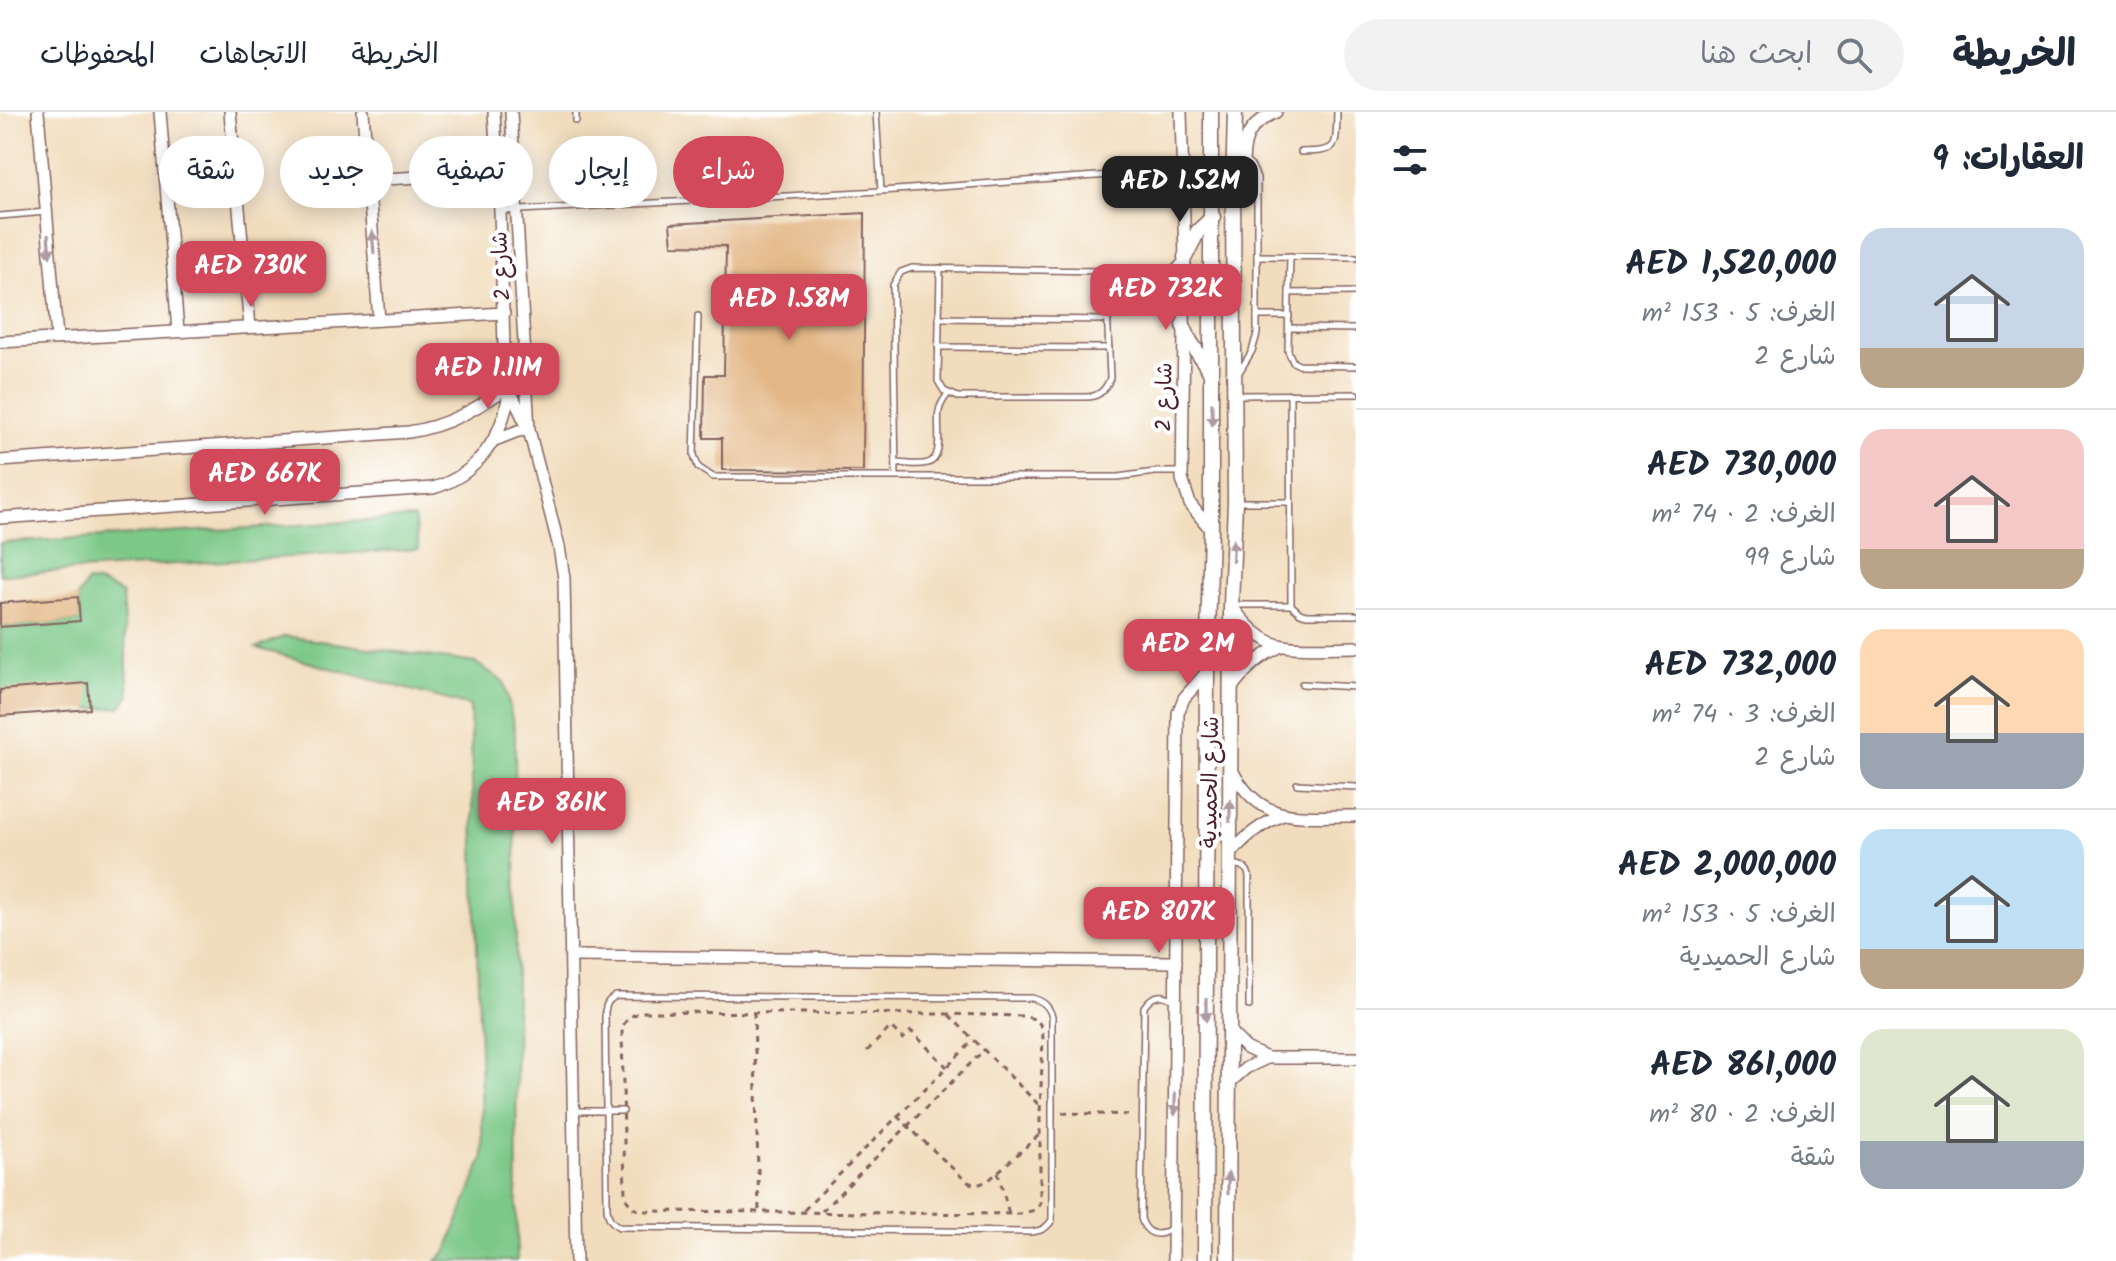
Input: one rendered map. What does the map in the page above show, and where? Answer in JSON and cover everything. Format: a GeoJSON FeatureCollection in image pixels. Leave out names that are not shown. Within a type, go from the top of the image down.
{"type":"FeatureCollection","features":[{"type":"Feature","properties":{"kind":"street"},"geometry":{"type":"LineString","coordinates":[[38,112],[57,338]]}},
{"type":"Feature","properties":{"kind":"street"},"geometry":{"type":"LineString","coordinates":[[160,112],[178,331]]}},
{"type":"Feature","properties":{"kind":"street"},"geometry":{"type":"LineString","coordinates":[[230,112],[250,327]]}},
{"type":"Feature","properties":{"kind":"street"},"geometry":{"type":"LineString","coordinates":[[363,112],[365,136]]}},
{"type":"Feature","properties":{"kind":"street","name":"شارع 2"},"geometry":{"type":"LineString","coordinates":[[494,112],[496,136]]}},
{"type":"Feature","properties":{"kind":"street","name":"شارع 2"},"geometry":{"type":"LineString","coordinates":[[511,112],[529,430]]}},
{"type":"Feature","properties":{"kind":"street","name":"شارع 2"},"geometry":{"type":"LineString","coordinates":[[1181,112],[1185,257],[1183,487],[1190,504],[1211,530]]}},
{"type":"Feature","properties":{"kind":"street","name":"شارع الحميدية"},"geometry":{"type":"LineString","coordinates":[[1205,1261],[1207,672],[1213,217],[1211,112]]}},
{"type":"Feature","properties":{"kind":"street","name":"شارع الحميدية"},"geometry":{"type":"LineString","coordinates":[[1229,1258],[1231,605],[1236,395],[1235,112]]}},
{"type":"Feature","properties":{"kind":"street"},"geometry":{"type":"LineString","coordinates":[[1233,193],[1240,181],[1243,148],[1251,131],[1264,118],[1276,112]]}},
{"type":"Feature","properties":{"kind":"street"},"geometry":{"type":"LineString","coordinates":[[370,208],[379,320]]}},
{"type":"Feature","properties":{"kind":"street","name":"شارع 2"},"geometry":{"type":"LineString","coordinates":[[500,208],[504,368],[508,389],[529,430]]}},
{"type":"Feature","properties":{"kind":"street"},"geometry":{"type":"LineString","coordinates":[[1185,257],[1198,231],[1213,217]]}},
{"type":"Feature","properties":{"kind":"street"},"geometry":{"type":"LineString","coordinates":[[0,342],[504,313]]}},
{"type":"Feature","properties":{"kind":"street"},"geometry":{"type":"LineString","coordinates":[[1183,325],[1212,374]]}},
{"type":"Feature","properties":{"kind":"street"},"geometry":{"type":"LineString","coordinates":[[0,518],[433,488],[461,477],[495,440],[505,417],[508,389]]}},
{"type":"Feature","properties":{"kind":"street"},"geometry":{"type":"LineString","coordinates":[[0,461],[409,432],[458,418],[508,389]]}},
{"type":"Feature","properties":{"kind":"street"},"geometry":{"type":"LineString","coordinates":[[495,440],[529,430],[564,578],[576,1261]]}},
{"type":"Feature","properties":{"kind":"street"},"geometry":{"type":"LineString","coordinates":[[1231,605],[1258,634],[1281,646],[1356,647]]}},
{"type":"Feature","properties":{"kind":"street"},"geometry":{"type":"LineString","coordinates":[[1231,689],[1258,659],[1281,646]]}},
{"type":"Feature","properties":{"kind":"street"},"geometry":{"type":"LineString","coordinates":[[1173,1261],[1178,713],[1184,698],[1207,672]]}},
{"type":"Feature","properties":{"kind":"street"},"geometry":{"type":"LineString","coordinates":[[1231,769],[1258,803],[1284,815],[1356,816]]}},
{"type":"Feature","properties":{"kind":"street"},"geometry":{"type":"LineString","coordinates":[[1230,859],[1248,834],[1284,815]]}},
{"type":"Feature","properties":{"kind":"street"},"geometry":{"type":"LineString","coordinates":[[572,956],[1176,962]]}},
{"type":"Feature","properties":{"kind":"street"},"geometry":{"type":"LineString","coordinates":[[1229,1031],[1246,1048],[1267,1058],[1356,1058]]}},
{"type":"Feature","properties":{"kind":"street"},"geometry":{"type":"LineString","coordinates":[[1229,1083],[1246,1068],[1267,1058]]}},
{"type":"Feature","properties":{"kind":"lane"},"geometry":{"type":"LineString","coordinates":[[576,112],[576,121]]}},
{"type":"Feature","properties":{"kind":"lane"},"geometry":{"type":"LineString","coordinates":[[876,112],[881,191]]}},
{"type":"Feature","properties":{"kind":"lane"},"geometry":{"type":"LineString","coordinates":[[1301,152],[1326,151],[1332,147],[1336,141],[1337,112]]}},
{"type":"Feature","properties":{"kind":"lane"},"geometry":{"type":"LineString","coordinates":[[1235,378],[1252,351],[1257,334],[1257,178],[1252,167],[1242,160]]}},
{"type":"Feature","properties":{"kind":"lane"},"geometry":{"type":"LineString","coordinates":[[500,211],[881,191],[1183,169]]}},
{"type":"Feature","properties":{"kind":"lane"},"geometry":{"type":"LineString","coordinates":[[0,216],[46,212]]}},
{"type":"Feature","properties":{"kind":"lane"},"geometry":{"type":"LineString","coordinates":[[1257,256],[1356,257]]}},
{"type":"Feature","properties":{"kind":"lane"},"geometry":{"type":"LineString","coordinates":[[1290,256],[1290,357],[1299,365],[1356,366]]}},
{"type":"Feature","properties":{"kind":"lane"},"geometry":{"type":"LineString","coordinates":[[896,477],[893,285],[897,276],[906,269],[1164,272],[1175,268],[1185,257]]}},
{"type":"Feature","properties":{"kind":"lane"},"geometry":{"type":"LineString","coordinates":[[940,268],[938,381],[948,394],[958,397],[1092,397],[1102,392],[1108,384],[1109,296],[1108,285],[1099,271]]}},
{"type":"Feature","properties":{"kind":"lane"},"geometry":{"type":"LineString","coordinates":[[1109,296],[1114,288],[1124,284],[1168,284],[1184,293]]}},
{"type":"Feature","properties":{"kind":"lane"},"geometry":{"type":"LineString","coordinates":[[1289,293],[1356,292]]}},
{"type":"Feature","properties":{"kind":"lane"},"geometry":{"type":"LineString","coordinates":[[698,316],[694,455],[702,472],[718,478],[1118,477],[1182,472]]}},
{"type":"Feature","properties":{"kind":"lane"},"geometry":{"type":"LineString","coordinates":[[1257,316],[1289,316]]}},
{"type":"Feature","properties":{"kind":"lane"},"geometry":{"type":"LineString","coordinates":[[939,318],[1108,320]]}},
{"type":"Feature","properties":{"kind":"lane"},"geometry":{"type":"LineString","coordinates":[[1289,328],[1356,329]]}},
{"type":"Feature","properties":{"kind":"lane"},"geometry":{"type":"LineString","coordinates":[[938,347],[1109,348]]}},
{"type":"Feature","properties":{"kind":"lane"},"geometry":{"type":"LineString","coordinates":[[896,463],[932,462],[938,449],[939,410],[948,394]]}},
{"type":"Feature","properties":{"kind":"lane"},"geometry":{"type":"LineString","coordinates":[[1290,394],[1291,605]]}},
{"type":"Feature","properties":{"kind":"lane"},"geometry":{"type":"LineString","coordinates":[[1236,395],[1356,394]]}},
{"type":"Feature","properties":{"kind":"lane"},"geometry":{"type":"LineString","coordinates":[[1235,502],[1290,502]]}},
{"type":"Feature","properties":{"kind":"lane"},"geometry":{"type":"LineString","coordinates":[[1231,605],[1291,605],[1306,615],[1356,615]]}},
{"type":"Feature","properties":{"kind":"lane"},"geometry":{"type":"LineString","coordinates":[[1302,684],[1356,687]]}},
{"type":"Feature","properties":{"kind":"lane"},"geometry":{"type":"LineString","coordinates":[[1297,784],[1356,787]]}},
{"type":"Feature","properties":{"kind":"lane"},"geometry":{"type":"LineString","coordinates":[[1230,859],[1249,872],[1249,1006]]}},
{"type":"Feature","properties":{"kind":"lane"},"geometry":{"type":"LineString","coordinates":[[1173,1224],[1168,1231],[1159,1234],[1150,1233],[1143,1227],[1142,1115],[1144,1007],[1148,1000],[1163,995],[1176,1004]]}},
{"type":"Feature","properties":{"kind":"lane"},"geometry":{"type":"LineString","coordinates":[[616,996],[1032,998],[1049,1007],[1052,1016],[1052,1220],[1047,1227],[1030,1232],[619,1227],[608,1216],[607,1112],[606,1005],[609,999],[616,996]]}},
{"type":"Feature","properties":{"kind":"lane"},"geometry":{"type":"LineString","coordinates":[[574,1111],[623,1111]]}},
{"type":"Feature","properties":{"kind":"path"},"geometry":{"type":"LineString","coordinates":[[754,1012],[759,1211]]}},
{"type":"Feature","properties":{"kind":"path"},"geometry":{"type":"LineString","coordinates":[[634,1013],[948,1014],[1028,1017],[1040,1024],[1043,1037],[1040,1204],[1035,1210],[1009,1214],[644,1211],[632,1208],[625,1197],[622,1027],[634,1013]]}},
{"type":"Feature","properties":{"kind":"path"},"geometry":{"type":"LineString","coordinates":[[948,1014],[1040,1106]]}},
{"type":"Feature","properties":{"kind":"path"},"geometry":{"type":"LineString","coordinates":[[867,1051],[891,1027],[903,1039],[911,1031],[947,1067]]}},
{"type":"Feature","properties":{"kind":"path"},"geometry":{"type":"LineString","coordinates":[[803,1212],[974,1040]]}},
{"type":"Feature","properties":{"kind":"path"},"geometry":{"type":"LineString","coordinates":[[821,1212],[984,1050]]}},
{"type":"Feature","properties":{"kind":"path"},"geometry":{"type":"LineString","coordinates":[[1040,1113],[1142,1115]]}},
{"type":"Feature","properties":{"kind":"path"},"geometry":{"type":"LineString","coordinates":[[897,1116],[973,1185],[982,1184],[998,1172],[1040,1134]]}},
{"type":"Feature","properties":{"kind":"path"},"geometry":{"type":"LineString","coordinates":[[998,1172],[1009,1214]]}},
{"type":"Feature","properties":{"kind":"green space"},"geometry":{"type":"Polygon","coordinates":[[[414,518],[419,549],[0,575],[0,543],[414,518]]]}},
{"type":"Feature","properties":{"kind":"green space"},"geometry":{"type":"Polygon","coordinates":[[[87,582],[105,585],[122,594],[129,697],[120,707],[90,709],[0,690],[0,627],[80,621],[78,597],[87,582]]]}},
{"type":"Feature","properties":{"kind":"green space"},"geometry":{"type":"Polygon","coordinates":[[[285,636],[476,663],[504,682],[515,732],[517,1261],[436,1261],[446,1253],[483,1158],[470,706],[256,648],[285,636]]]}},
{"type":"Feature","properties":{"kind":"building"},"geometry":{"type":"Polygon","coordinates":[[[865,213],[863,471],[722,470],[722,438],[704,438],[705,375],[724,375],[726,246],[672,245],[670,224],[865,213]]]}},
{"type":"Feature","properties":{"kind":"building"},"geometry":{"type":"Polygon","coordinates":[[[78,597],[80,621],[0,627],[0,603],[78,597]]]}},
{"type":"Feature","properties":{"kind":"building"},"geometry":{"type":"Polygon","coordinates":[[[88,683],[90,709],[0,716],[0,690],[88,683]]]}}]}
